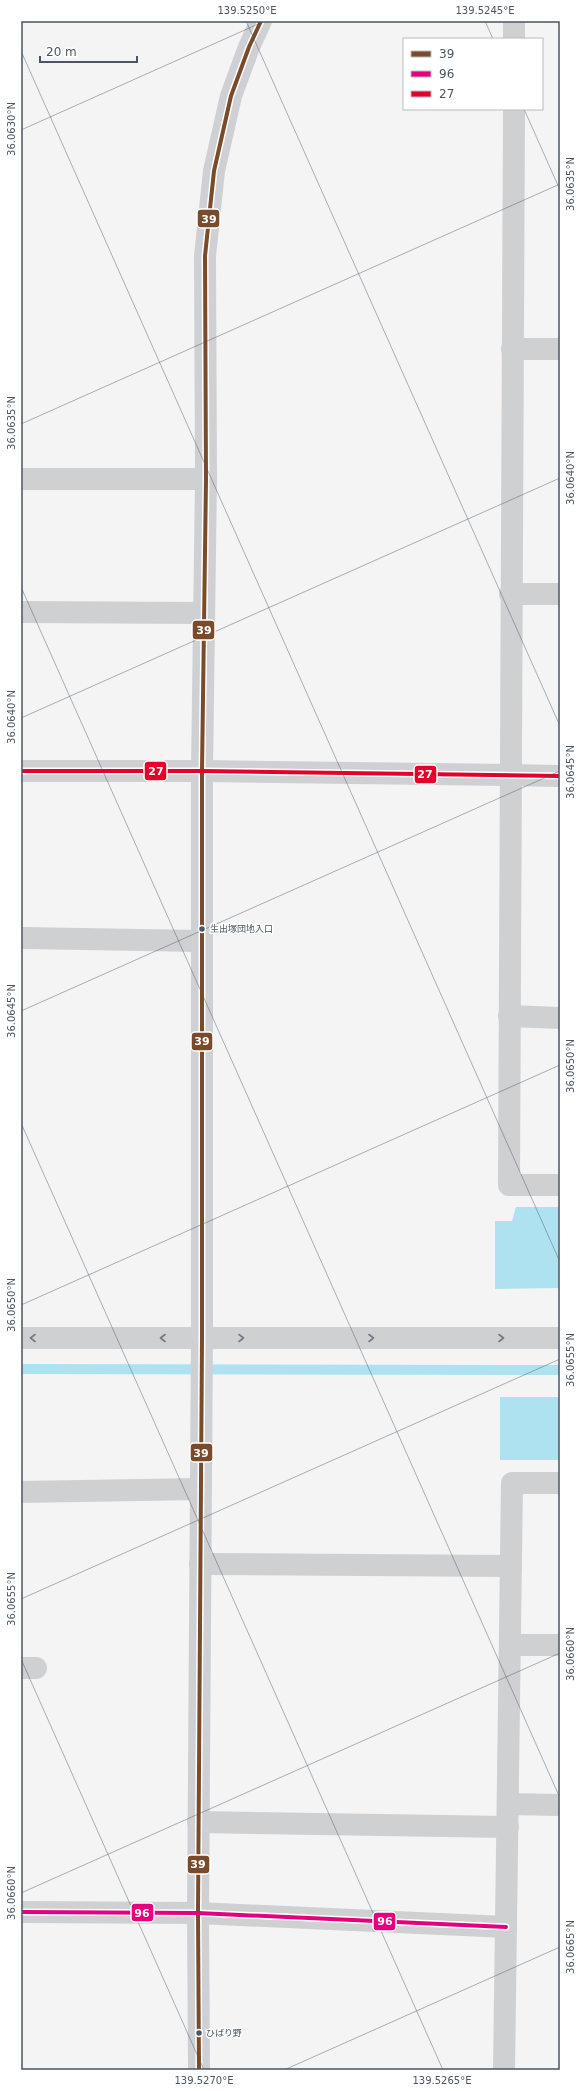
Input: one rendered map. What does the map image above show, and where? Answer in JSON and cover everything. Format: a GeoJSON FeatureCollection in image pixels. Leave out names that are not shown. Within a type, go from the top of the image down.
{"type":"FeatureCollection","features":[{"type":"Feature","properties":{"kind":"main road"},"geometry":{"type":"LineString","coordinates":[[200,2070],[198,1822],[202,1338],[202,771],[206,480],[205,256],[214,171],[231,96],[249,46],[261,21]]}},
{"type":"Feature","properties":{"kind":"main road"},"geometry":{"type":"LineString","coordinates":[[202,771],[509,775]]}},
{"type":"Feature","properties":{"kind":"street"},"geometry":{"type":"LineString","coordinates":[[514,21],[514,38]]}},
{"type":"Feature","properties":{"kind":"street"},"geometry":{"type":"LineString","coordinates":[[514,110],[510,594],[508,1185],[560,1185]]}},
{"type":"Feature","properties":{"kind":"street"},"geometry":{"type":"LineString","coordinates":[[512,349],[560,349]]}},
{"type":"Feature","properties":{"kind":"street"},"geometry":{"type":"LineString","coordinates":[[21,479],[206,480]]}},
{"type":"Feature","properties":{"kind":"street"},"geometry":{"type":"LineString","coordinates":[[510,594],[560,594]]}},
{"type":"Feature","properties":{"kind":"street"},"geometry":{"type":"LineString","coordinates":[[21,612],[204,613]]}},
{"type":"Feature","properties":{"kind":"street"},"geometry":{"type":"LineString","coordinates":[[21,771],[202,771]]}},
{"type":"Feature","properties":{"kind":"street"},"geometry":{"type":"LineString","coordinates":[[509,775],[560,776]]}},
{"type":"Feature","properties":{"kind":"street"},"geometry":{"type":"LineString","coordinates":[[23,938],[201,941]]}},
{"type":"Feature","properties":{"kind":"street"},"geometry":{"type":"LineString","coordinates":[[509,1016],[560,1018]]}},
{"type":"Feature","properties":{"kind":"street"},"geometry":{"type":"LineString","coordinates":[[21,1338],[560,1338]]}},
{"type":"Feature","properties":{"kind":"street"},"geometry":{"type":"LineString","coordinates":[[504,2070],[512,1483],[560,1483]]}},
{"type":"Feature","properties":{"kind":"street"},"geometry":{"type":"LineString","coordinates":[[21,1492],[200,1489]]}},
{"type":"Feature","properties":{"kind":"street"},"geometry":{"type":"LineString","coordinates":[[200,1564],[511,1566]]}},
{"type":"Feature","properties":{"kind":"street"},"geometry":{"type":"LineString","coordinates":[[510,1645],[560,1645]]}},
{"type":"Feature","properties":{"kind":"street"},"geometry":{"type":"LineString","coordinates":[[508,1804],[560,1805]]}},
{"type":"Feature","properties":{"kind":"street"},"geometry":{"type":"LineString","coordinates":[[198,1822],[508,1827]]}},
{"type":"Feature","properties":{"kind":"street"},"geometry":{"type":"LineString","coordinates":[[21,1912],[198,1912],[506,1927]]}},
{"type":"Feature","properties":{"kind":"water"},"geometry":{"type":"Polygon","coordinates":[[[516,1207],[560,1207],[560,1288],[495,1289],[495,1221],[512,1221],[516,1207]]]}},
{"type":"Feature","properties":{"kind":"water"},"geometry":{"type":"Polygon","coordinates":[[[500,1397],[560,1397],[560,1460],[500,1460],[500,1397]]]}},
{"type":"Feature","properties":{"kind":"waterway"},"geometry":{"type":"LineString","coordinates":[[21,1369],[560,1370]]}},
{"type":"Feature","properties":{"kind":"transit line","name":"39"},"geometry":{"type":"LineString","coordinates":[[199,2070],[198,1913],[202,1338],[202,771],[206,479],[205,256],[214,171],[231,96],[249,47],[261,21]]}},
{"type":"Feature","properties":{"kind":"transit line","name":"27"},"geometry":{"type":"LineString","coordinates":[[21,771],[202,771],[560,776]]}},
{"type":"Feature","properties":{"kind":"transit line","name":"96"},"geometry":{"type":"LineString","coordinates":[[21,1912],[198,1913],[506,1927]]}},
{"type":"Feature","properties":{"kind":"place","name":"生出塚団地入口"},"geometry":{"type":"Point","coordinates":[202,929]}},
{"type":"Feature","properties":{"kind":"place","name":"ひばり野"},"geometry":{"type":"Point","coordinates":[199,2033]}}]}
